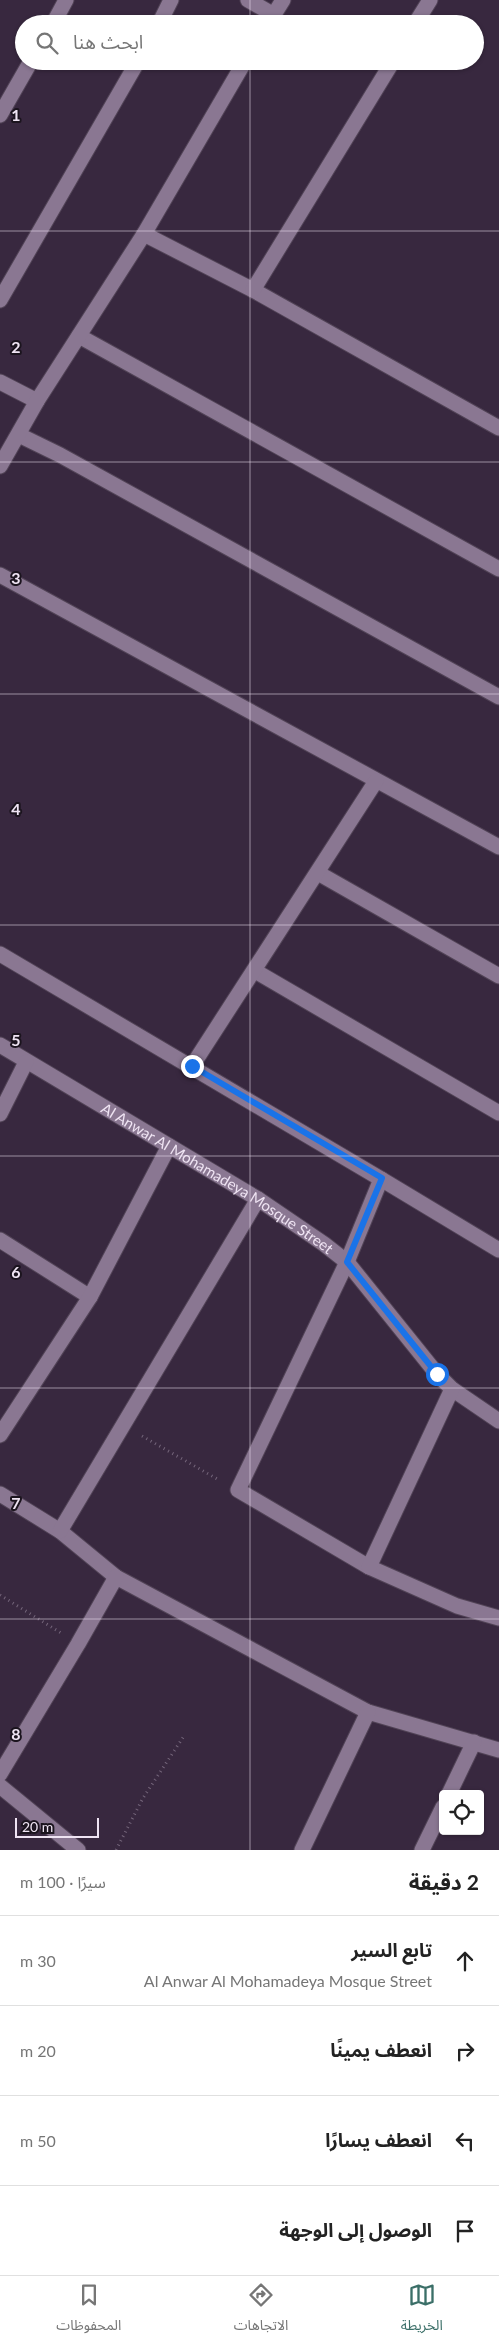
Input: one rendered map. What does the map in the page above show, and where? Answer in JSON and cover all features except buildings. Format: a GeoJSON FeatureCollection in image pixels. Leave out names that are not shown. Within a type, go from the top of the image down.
{"type":"FeatureCollection","features":[{"type":"Feature","properties":{"kind":"street"},"geometry":{"type":"LineString","coordinates":[[58,15],[66,0]]}},
{"type":"Feature","properties":{"kind":"street"},"geometry":{"type":"LineString","coordinates":[[163,15],[171,0]]}},
{"type":"Feature","properties":{"kind":"street"},"geometry":{"type":"LineString","coordinates":[[248,0],[266,15]]}},
{"type":"Feature","properties":{"kind":"street"},"geometry":{"type":"LineString","coordinates":[[274,15],[283,0]]}},
{"type":"Feature","properties":{"kind":"street"},"geometry":{"type":"LineString","coordinates":[[421,15],[430,0]]}},
{"type":"Feature","properties":{"kind":"street"},"geometry":{"type":"LineString","coordinates":[[0,115],[26,70]]}},
{"type":"Feature","properties":{"kind":"street"},"geometry":{"type":"LineString","coordinates":[[0,300],[133,70]]}},
{"type":"Feature","properties":{"kind":"street"},"geometry":{"type":"LineString","coordinates":[[0,466],[38,401],[144,234],[240,70]]}},
{"type":"Feature","properties":{"kind":"street"},"geometry":{"type":"LineString","coordinates":[[253,290],[387,70]]}},
{"type":"Feature","properties":{"kind":"street"},"geometry":{"type":"LineString","coordinates":[[144,234],[253,290],[499,428]]}},
{"type":"Feature","properties":{"kind":"street"},"geometry":{"type":"LineString","coordinates":[[79,336],[499,569]]}},
{"type":"Feature","properties":{"kind":"street"},"geometry":{"type":"LineString","coordinates":[[0,382],[38,401]]}},
{"type":"Feature","properties":{"kind":"street"},"geometry":{"type":"LineString","coordinates":[[18,435],[60,455],[499,697]]}},
{"type":"Feature","properties":{"kind":"street"},"geometry":{"type":"LineString","coordinates":[[0,576],[499,847]]}},
{"type":"Feature","properties":{"kind":"street"},"geometry":{"type":"LineString","coordinates":[[192,1066],[255,971],[376,780]]}},
{"type":"Feature","properties":{"kind":"street"},"geometry":{"type":"LineString","coordinates":[[318,873],[499,976]]}},
{"type":"Feature","properties":{"kind":"street"},"geometry":{"type":"LineString","coordinates":[[0,954],[382,1178],[499,1250]]}},
{"type":"Feature","properties":{"kind":"street"},"geometry":{"type":"LineString","coordinates":[[255,971],[499,1113]]}},
{"type":"Feature","properties":{"kind":"street","name":"Al Anwar Al Mohamadeya Mosque Street"},"geometry":{"type":"LineString","coordinates":[[0,1045],[258,1199],[347,1262],[437,1374],[452,1389],[499,1421]]}},
{"type":"Feature","properties":{"kind":"street"},"geometry":{"type":"LineString","coordinates":[[0,1114],[26,1062]]}},
{"type":"Feature","properties":{"kind":"street"},"geometry":{"type":"LineString","coordinates":[[0,1434],[90,1297],[168,1146]]}},
{"type":"Feature","properties":{"kind":"street"},"geometry":{"type":"LineString","coordinates":[[382,1178],[347,1262],[238,1490],[369,1567],[457,1606],[499,1618]]}},
{"type":"Feature","properties":{"kind":"street"},"geometry":{"type":"LineString","coordinates":[[60,1531],[258,1199]]}},
{"type":"Feature","properties":{"kind":"street"},"geometry":{"type":"LineString","coordinates":[[0,1240],[90,1297]]}},
{"type":"Feature","properties":{"kind":"street"},"geometry":{"type":"LineString","coordinates":[[369,1567],[452,1389]]}},
{"type":"Feature","properties":{"kind":"street"},"geometry":{"type":"LineString","coordinates":[[0,1494],[60,1531],[116,1576],[368,1712],[499,1750]]}},
{"type":"Feature","properties":{"kind":"street"},"geometry":{"type":"LineString","coordinates":[[0,1774],[78,1644],[116,1576]]}},
{"type":"Feature","properties":{"kind":"street"},"geometry":{"type":"LineString","coordinates":[[302,1850],[368,1712]]}},
{"type":"Feature","properties":{"kind":"street"},"geometry":{"type":"LineString","coordinates":[[451,1790],[474,1742]]}},
{"type":"Feature","properties":{"kind":"street"},"geometry":{"type":"LineString","coordinates":[[0,1786],[78,1850]]}},
{"type":"Feature","properties":{"kind":"street"},"geometry":{"type":"LineString","coordinates":[[422,1850],[439,1814]]}},
{"type":"Feature","properties":{"kind":"path"},"geometry":{"type":"LineString","coordinates":[[124,1426],[238,1490]]}},
{"type":"Feature","properties":{"kind":"path"},"geometry":{"type":"LineString","coordinates":[[0,1595],[78,1644]]}},
{"type":"Feature","properties":{"kind":"path"},"geometry":{"type":"LineString","coordinates":[[116,1850],[143,1798],[184,1736]]}},
{"type":"Feature","properties":{"kind":"route"},"geometry":{"type":"LineString","coordinates":[[192,1066],[382,1178],[347,1262],[437,1374]]}}]}
